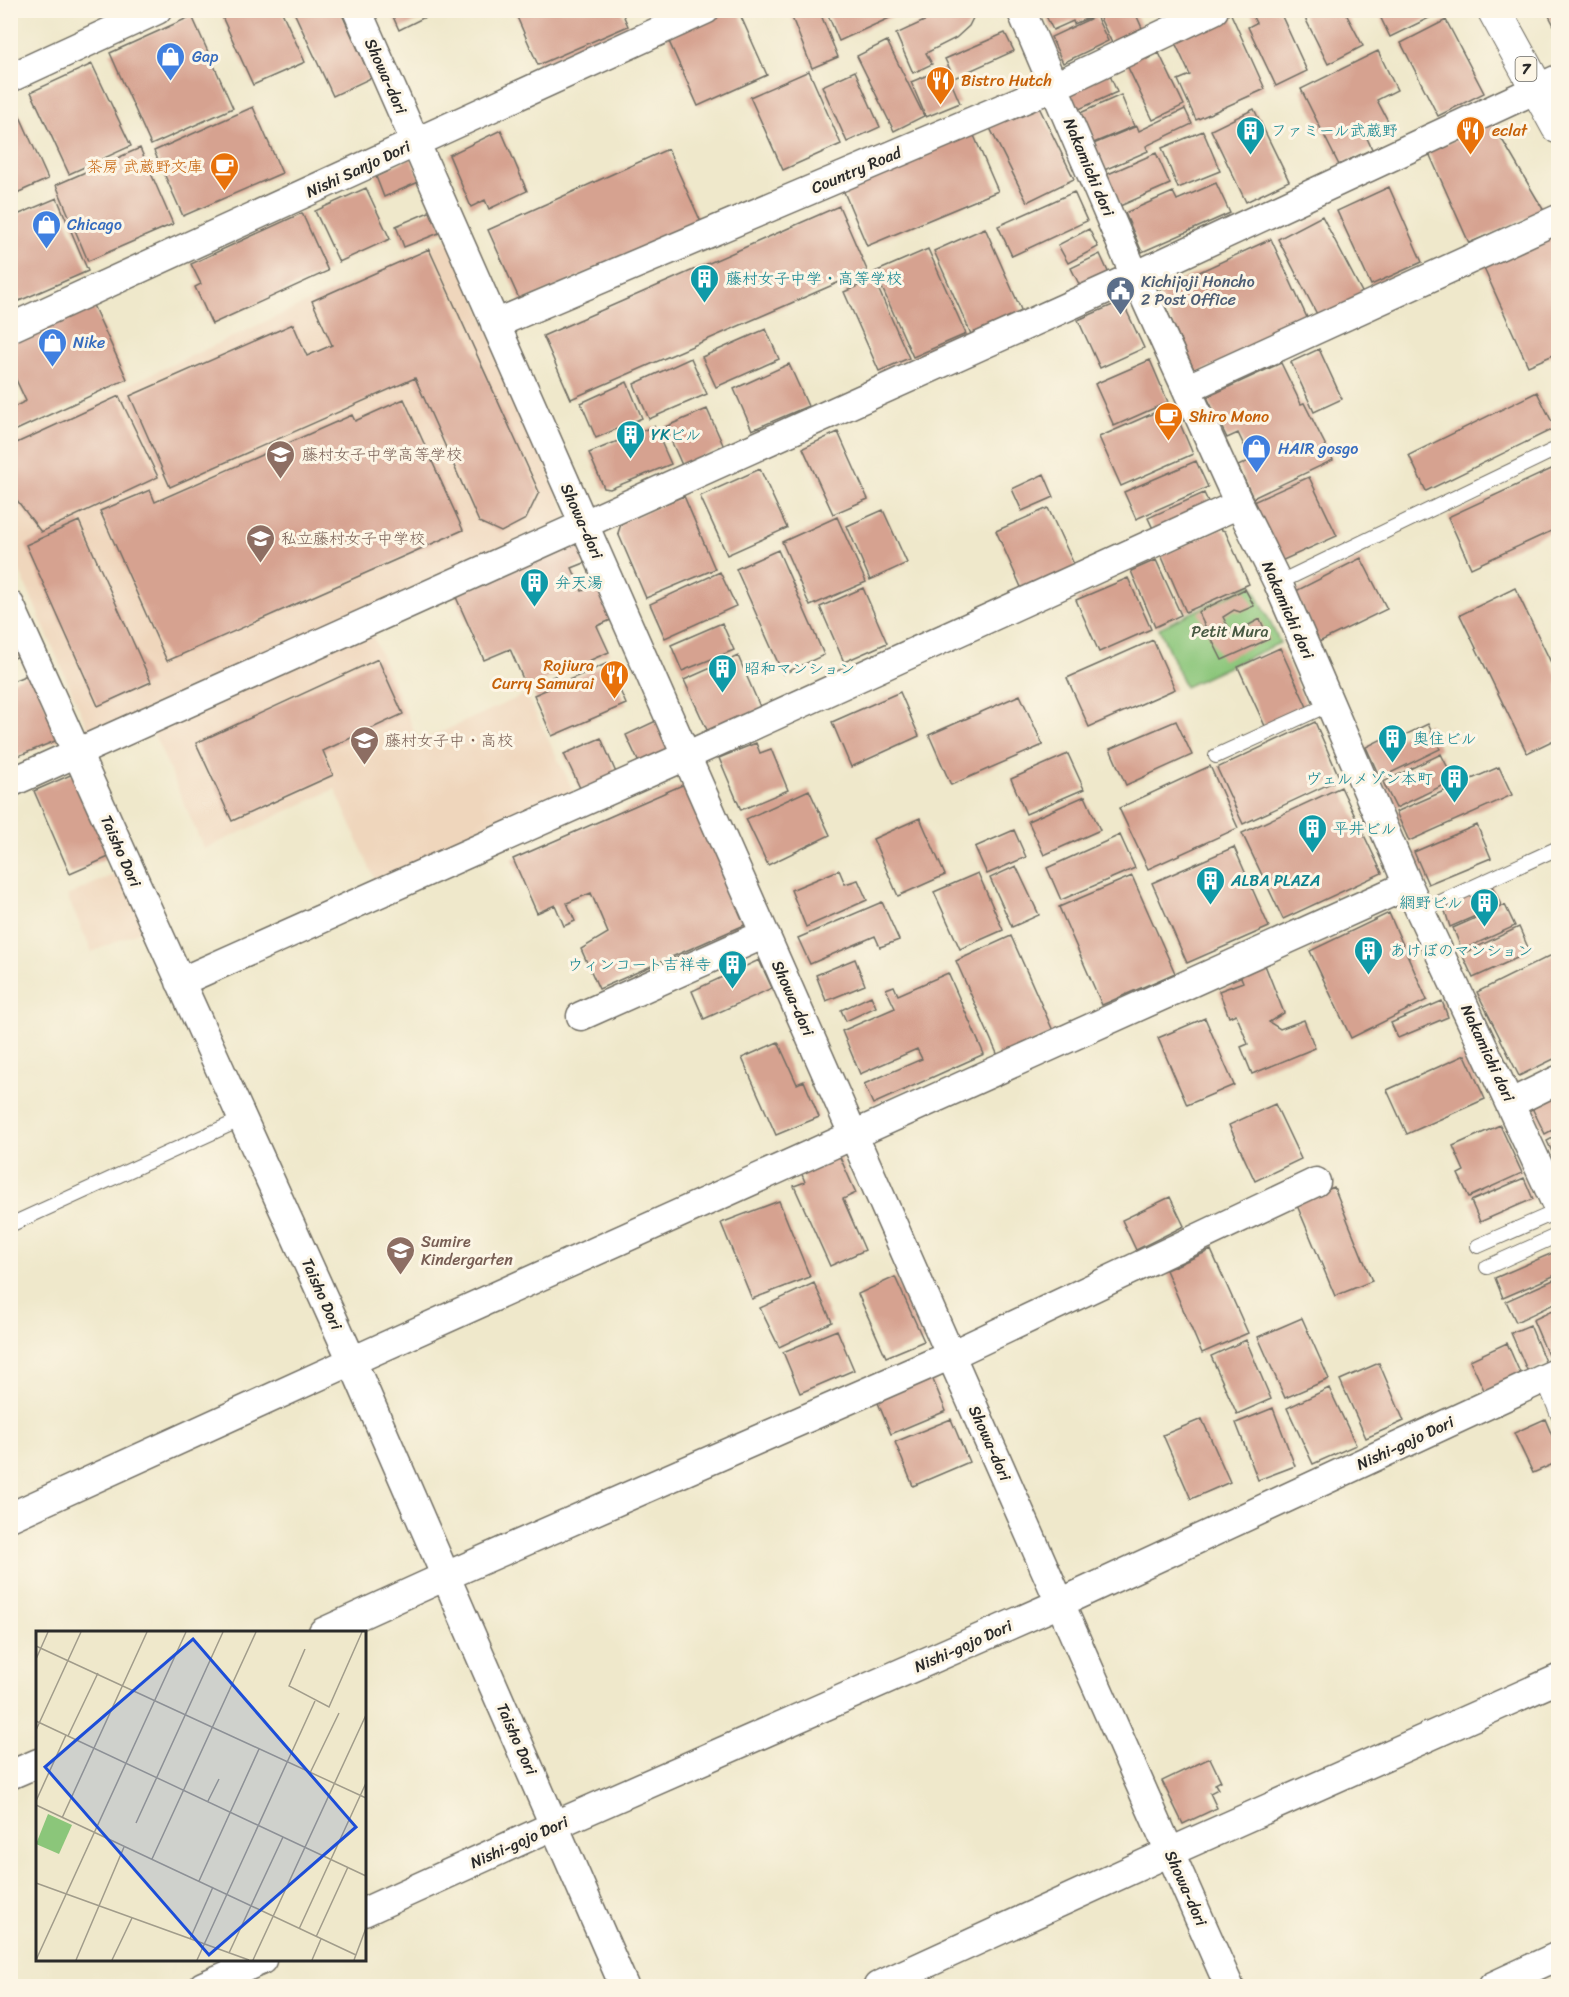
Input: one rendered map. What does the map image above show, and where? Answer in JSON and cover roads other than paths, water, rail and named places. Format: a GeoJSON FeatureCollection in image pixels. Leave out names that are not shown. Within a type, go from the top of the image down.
{"type":"FeatureCollection","features":[{"type":"Feature","properties":{"kind":"main road","name":"7"},"geometry":{"type":"LineString","coordinates":[[1494,10],[1548,84],[1558,127]]}},
{"type":"Feature","properties":{"kind":"street"},"geometry":{"type":"LineString","coordinates":[[10,78],[157,10]]}},
{"type":"Feature","properties":{"kind":"street","name":"Showa-dori"},"geometry":{"type":"LineString","coordinates":[[357,10],[1229,1986]]}},
{"type":"Feature","properties":{"kind":"street","name":"Nishi Sanjo Dori"},"geometry":{"type":"LineString","coordinates":[[10,328],[705,10]]}},
{"type":"Feature","properties":{"kind":"street","name":"Nakamichi dori"},"geometry":{"type":"LineString","coordinates":[[1021,10],[1135,276],[1239,504],[1278,583],[1408,885],[1511,1103],[1558,1209]]}},
{"type":"Feature","properties":{"kind":"street","name":"Country Road"},"geometry":{"type":"LineString","coordinates":[[495,324],[1055,86],[1214,10]]}},
{"type":"Feature","properties":{"kind":"street"},"geometry":{"type":"LineString","coordinates":[[10,783],[1135,276],[1548,84]]}},
{"type":"Feature","properties":{"kind":"street"},"geometry":{"type":"LineString","coordinates":[[1188,388],[1558,219]]}},
{"type":"Feature","properties":{"kind":"street"},"geometry":{"type":"LineString","coordinates":[[180,982],[686,756],[1239,504]]}},
{"type":"Feature","properties":{"kind":"street","name":"Taisho Dori"},"geometry":{"type":"LineString","coordinates":[[10,605],[352,1361],[624,1986]]}},
{"type":"Feature","properties":{"kind":"street"},"geometry":{"type":"LineString","coordinates":[[10,1517],[1408,885]]}},
{"type":"Feature","properties":{"kind":"street"},"geometry":{"type":"LineString","coordinates":[[581,1016],[765,934]]}},
{"type":"Feature","properties":{"kind":"street"},"geometry":{"type":"LineString","coordinates":[[1511,1103],[1558,1080]]}},
{"type":"Feature","properties":{"kind":"street"},"geometry":{"type":"LineString","coordinates":[[325,1631],[951,1355],[1316,1182]]}},
{"type":"Feature","properties":{"kind":"street","name":"Nishi-gojo Dori"},"geometry":{"type":"LineString","coordinates":[[366,1911],[555,1825],[1060,1603],[1551,1376]]}},
{"type":"Feature","properties":{"kind":"street"},"geometry":{"type":"LineString","coordinates":[[878,1986],[1170,1852],[1558,1679]]}},
{"type":"Feature","properties":{"kind":"street"},"geometry":{"type":"LineString","coordinates":[[10,1775],[36,1764]]}},
{"type":"Feature","properties":{"kind":"street"},"geometry":{"type":"LineString","coordinates":[[1492,1986],[1558,1956]]}},
{"type":"Feature","properties":{"kind":"street"},"geometry":{"type":"LineString","coordinates":[[202,1986],[258,1961]]}},
{"type":"Feature","properties":{"kind":"lane"},"geometry":{"type":"LineString","coordinates":[[1278,583],[1552,451]]}},
{"type":"Feature","properties":{"kind":"lane"},"geometry":{"type":"LineString","coordinates":[[1216,756],[1330,704]]}},
{"type":"Feature","properties":{"kind":"lane"},"geometry":{"type":"LineString","coordinates":[[1421,911],[1558,848]]}},
{"type":"Feature","properties":{"kind":"lane"},"geometry":{"type":"LineString","coordinates":[[10,1225],[242,1119]]}},
{"type":"Feature","properties":{"kind":"lane"},"geometry":{"type":"LineString","coordinates":[[1478,1246],[1558,1209]]}},
{"type":"Feature","properties":{"kind":"lane"},"geometry":{"type":"LineString","coordinates":[[1487,1268],[1558,1235]]}},
{"type":"Feature","properties":{"kind":"lane"},"geometry":{"type":"LineString","coordinates":[[1551,1376],[1558,1415]]}},
{"type":"Feature","properties":{"kind":"place","name":"Gap"},"geometry":{"type":"Point","coordinates":[171,82]}},
{"type":"Feature","properties":{"kind":"place","name":"Bistro Hutch"},"geometry":{"type":"Point","coordinates":[940,106]}},
{"type":"Feature","properties":{"kind":"place","name":"ファミール武蔵野"},"geometry":{"type":"Point","coordinates":[1250,156]}},
{"type":"Feature","properties":{"kind":"place","name":"eclat"},"geometry":{"type":"Point","coordinates":[1471,156]}},
{"type":"Feature","properties":{"kind":"place","name":"茶房 武蔵野文庫"},"geometry":{"type":"Point","coordinates":[224,192]}},
{"type":"Feature","properties":{"kind":"place","name":"Chicago"},"geometry":{"type":"Point","coordinates":[46,250]}},
{"type":"Feature","properties":{"kind":"place","name":"藤村女子中学・高等学校"},"geometry":{"type":"Point","coordinates":[705,304]}},
{"type":"Feature","properties":{"kind":"place","name":"Kichijoji Honcho 2 Post Office"},"geometry":{"type":"Point","coordinates":[1120,316]}},
{"type":"Feature","properties":{"kind":"place","name":"Nike"},"geometry":{"type":"Point","coordinates":[52,368]}},
{"type":"Feature","properties":{"kind":"place","name":"Shiro Mono"},"geometry":{"type":"Point","coordinates":[1168,442]}},
{"type":"Feature","properties":{"kind":"place","name":"YKビル"},"geometry":{"type":"Point","coordinates":[630,460]}},
{"type":"Feature","properties":{"kind":"place","name":"HAIR gosgo"},"geometry":{"type":"Point","coordinates":[1257,474]}},
{"type":"Feature","properties":{"kind":"place","name":"藤村女子中学高等学校"},"geometry":{"type":"Point","coordinates":[281,480]}},
{"type":"Feature","properties":{"kind":"place","name":"私立藤村女子中学校"},"geometry":{"type":"Point","coordinates":[260,564]}},
{"type":"Feature","properties":{"kind":"place","name":"弁天湯"},"geometry":{"type":"Point","coordinates":[534,608]}},
{"type":"Feature","properties":{"kind":"place","name":"昭和マンション"},"geometry":{"type":"Point","coordinates":[723,694]}},
{"type":"Feature","properties":{"kind":"place","name":"Rojiura Curry Samurai"},"geometry":{"type":"Point","coordinates":[615,700]}},
{"type":"Feature","properties":{"kind":"place","name":"奥住ビル"},"geometry":{"type":"Point","coordinates":[1392,764]}},
{"type":"Feature","properties":{"kind":"place","name":"藤村女子中・高校"},"geometry":{"type":"Point","coordinates":[364,766]}},
{"type":"Feature","properties":{"kind":"place","name":"ヴェルメゾン本町"},"geometry":{"type":"Point","coordinates":[1454,804]}},
{"type":"Feature","properties":{"kind":"place","name":"平井ビル"},"geometry":{"type":"Point","coordinates":[1312,854]}},
{"type":"Feature","properties":{"kind":"place","name":"ALBA PLAZA"},"geometry":{"type":"Point","coordinates":[1210,906]}},
{"type":"Feature","properties":{"kind":"place","name":"網野ビル"},"geometry":{"type":"Point","coordinates":[1484,928]}},
{"type":"Feature","properties":{"kind":"place","name":"あけぼのマンション"},"geometry":{"type":"Point","coordinates":[1369,976]}},
{"type":"Feature","properties":{"kind":"place","name":"ウィンコート吉祥寺"},"geometry":{"type":"Point","coordinates":[732,990]}},
{"type":"Feature","properties":{"kind":"place","name":"Sumire Kindergarten"},"geometry":{"type":"Point","coordinates":[400,1276]}},
{"type":"Feature","properties":{"kind":"park label","name":"Petit Mura"},"geometry":{"type":"Point","coordinates":[1230,631]}}]}
